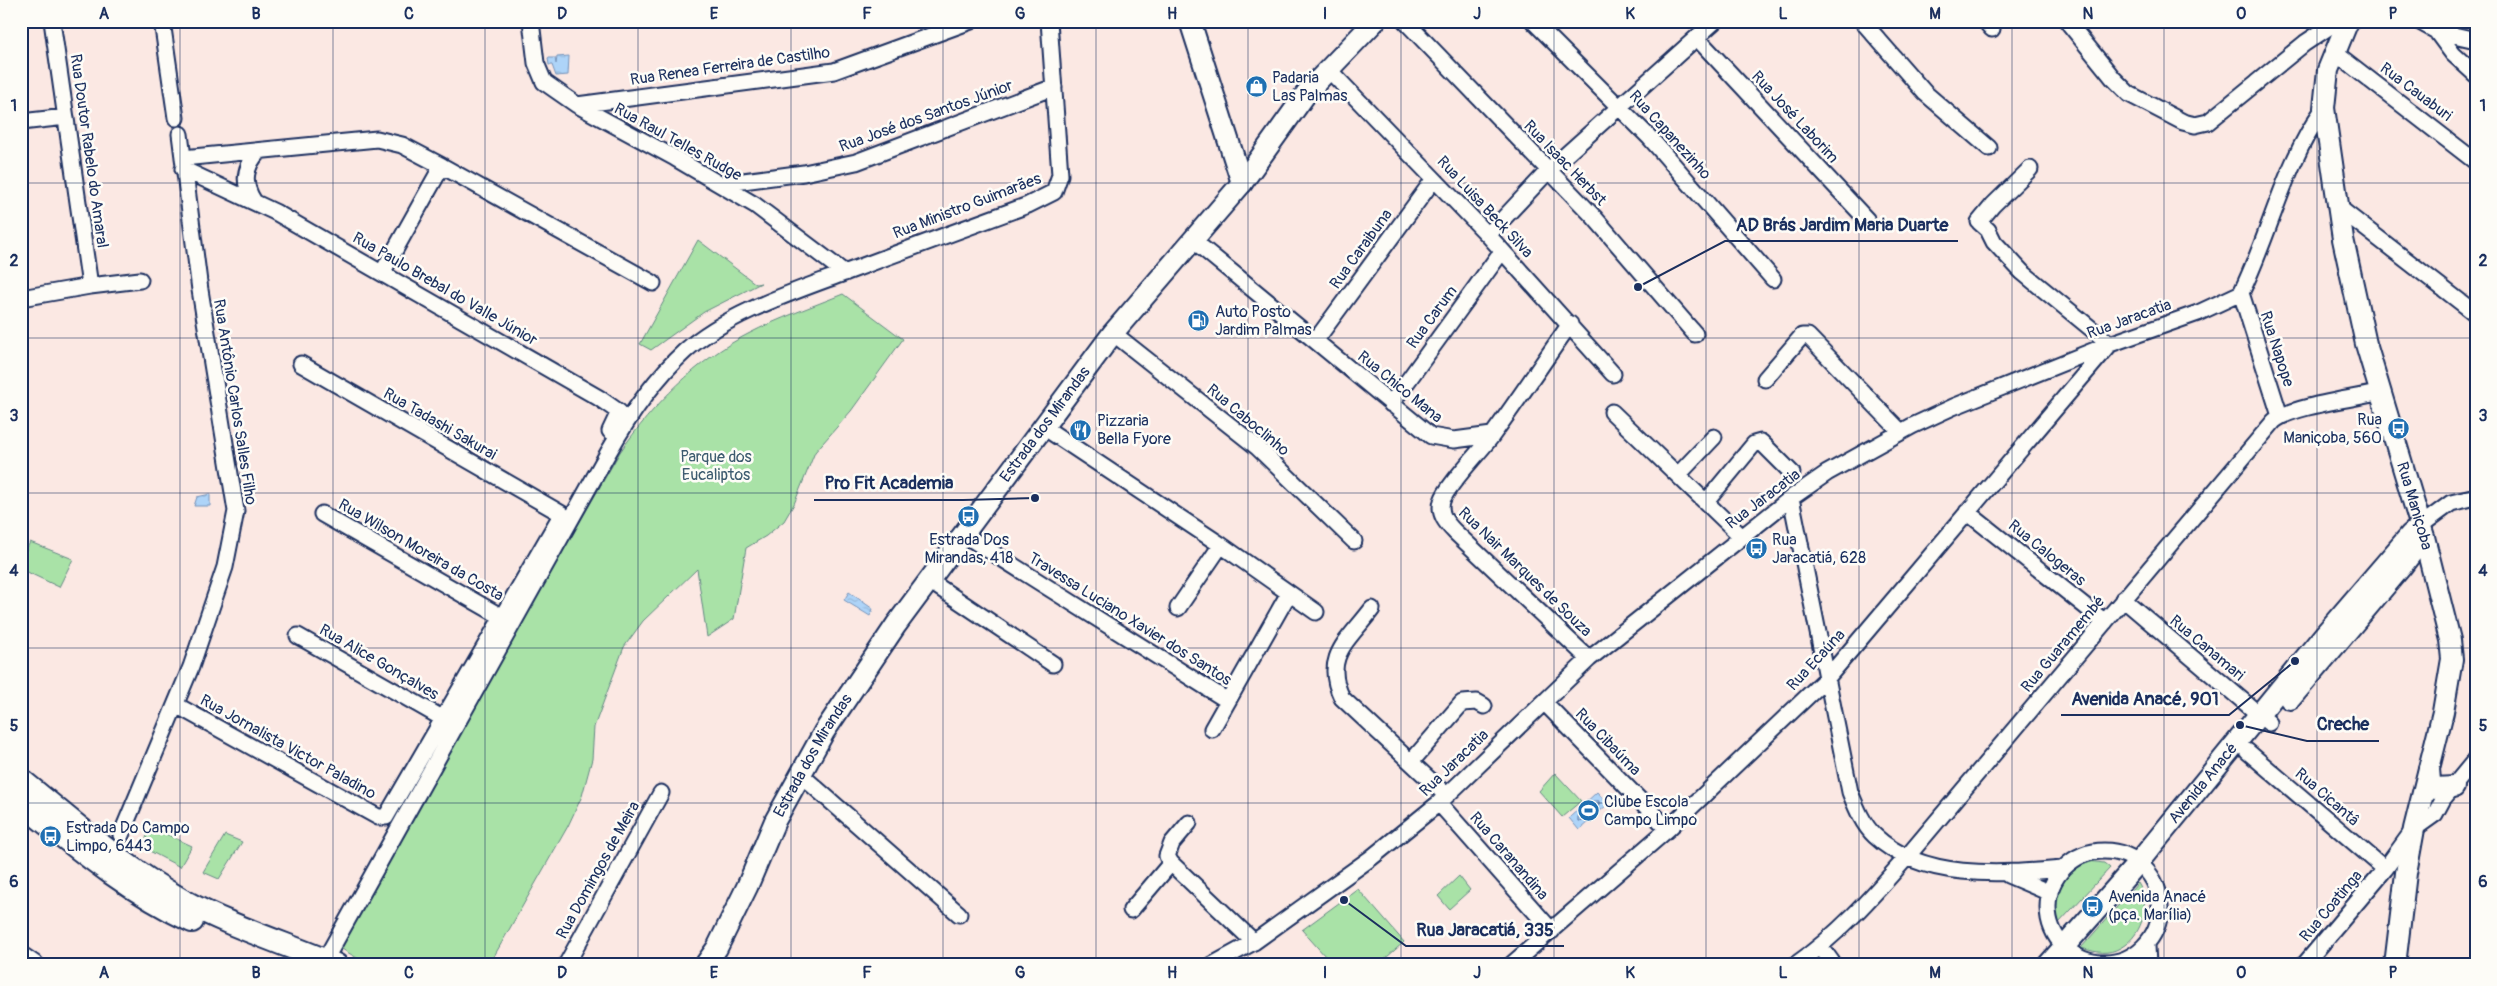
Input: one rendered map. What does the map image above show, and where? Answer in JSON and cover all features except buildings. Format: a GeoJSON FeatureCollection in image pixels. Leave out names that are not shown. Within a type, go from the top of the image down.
{"type":"FeatureCollection","features":[{"type":"Feature","properties":{"kind":"main road"},"geometry":{"type":"LineString","coordinates":[[21,780],[117,858],[184,901],[333,958]]}},
{"type":"Feature","properties":{"kind":"main road"},"geometry":{"type":"LineString","coordinates":[[21,803],[114,876],[159,905],[226,936],[296,965]]}},
{"type":"Feature","properties":{"kind":"street","name":"Rua Doutor Rabelo do Amaral"},"geometry":{"type":"LineString","coordinates":[[52,21],[90,286]]}},
{"type":"Feature","properties":{"kind":"street"},"geometry":{"type":"LineString","coordinates":[[162,21],[176,118]]}},
{"type":"Feature","properties":{"kind":"street","name":"Rua Raul Telles Rudge"},"geometry":{"type":"LineString","coordinates":[[531,21],[538,74],[544,82],[577,105],[755,205],[845,273]]}},
{"type":"Feature","properties":{"kind":"street","name":"Rua Renea Ferreira de Castilho"},"geometry":{"type":"LineString","coordinates":[[577,105],[834,70],[971,21]]}},
{"type":"Feature","properties":{"kind":"street","name":"Rua Ministro Guimarães"},"geometry":{"type":"LineString","coordinates":[[845,273],[1028,205],[1054,192],[1060,174],[1049,21]]}},
{"type":"Feature","properties":{"kind":"street"},"geometry":{"type":"LineString","coordinates":[[1190,21],[1242,183]]}},
{"type":"Feature","properties":{"kind":"street","name":"Estrada dos Mirandas"},"geometry":{"type":"LineString","coordinates":[[705,965],[717,948],[748,887],[775,821],[846,696],[928,580],[1113,333],[1242,183],[1283,124],[1328,68],[1376,21]]}},
{"type":"Feature","properties":{"kind":"street","name":"Rua Isaac Herbst"},"geometry":{"type":"LineString","coordinates":[[1405,21],[1625,251],[1694,334]]}},
{"type":"Feature","properties":{"kind":"street","name":"Rua Capanezinho"},"geometry":{"type":"LineString","coordinates":[[1533,21],[1620,106],[1773,280]]}},
{"type":"Feature","properties":{"kind":"street"},"geometry":{"type":"LineString","coordinates":[[1488,235],[1548,171],[1716,21]]}},
{"type":"Feature","properties":{"kind":"street"},"geometry":{"type":"LineString","coordinates":[[1862,21],[1925,93],[1989,148]]}},
{"type":"Feature","properties":{"kind":"street"},"geometry":{"type":"LineString","coordinates":[[2067,21],[2121,87],[2138,100],[2182,122],[2201,125],[2208,122],[2234,102],[2305,43],[2338,21]]}},
{"type":"Feature","properties":{"kind":"street","name":"Rua Maniçoba"},"geometry":{"type":"LineString","coordinates":[[2348,21],[2328,70],[2324,108],[2338,207],[2345,249],[2366,344],[2382,392],[2422,532],[2450,640],[2452,659],[2443,712],[2414,830],[2406,873],[2395,965]]}},
{"type":"Feature","properties":{"kind":"street"},"geometry":{"type":"LineString","coordinates":[[2418,21],[2436,31],[2476,40]]}},
{"type":"Feature","properties":{"kind":"street"},"geometry":{"type":"LineString","coordinates":[[2436,31],[2453,54],[2476,75]]}},
{"type":"Feature","properties":{"kind":"street","name":"Rua José Laborim"},"geometry":{"type":"LineString","coordinates":[[1698,38],[1867,220]]}},
{"type":"Feature","properties":{"kind":"street","name":"Rua Cauaburi"},"geometry":{"type":"LineString","coordinates":[[2334,52],[2476,162]]}},
{"type":"Feature","properties":{"kind":"street","name":"Rua Luisa Beck Silva"},"geometry":{"type":"LineString","coordinates":[[1328,68],[1502,250],[1613,374]]}},
{"type":"Feature","properties":{"kind":"street","name":"Rua José dos Santos Júnior"},"geometry":{"type":"LineString","coordinates":[[720,184],[804,173],[856,162],[1054,88]]}},
{"type":"Feature","properties":{"kind":"street"},"geometry":{"type":"LineString","coordinates":[[2241,293],[2260,250],[2297,153],[2310,126],[2324,108]]}},
{"type":"Feature","properties":{"kind":"street"},"geometry":{"type":"LineString","coordinates":[[21,122],[66,117]]}},
{"type":"Feature","properties":{"kind":"street","name":"Rua Antônio Carlos Salles Filho"},"geometry":{"type":"LineString","coordinates":[[120,835],[176,705],[225,566],[236,511],[200,290],[180,134]]}},
{"type":"Feature","properties":{"kind":"street"},"geometry":{"type":"LineString","coordinates":[[183,164],[258,150],[377,139],[402,145],[653,283]]}},
{"type":"Feature","properties":{"kind":"street"},"geometry":{"type":"LineString","coordinates":[[252,200],[248,192],[246,176],[251,159],[258,150]]}},
{"type":"Feature","properties":{"kind":"street","name":"Rua Paulo Brebal do Valle Júnior"},"geometry":{"type":"LineString","coordinates":[[183,164],[252,200],[382,273],[619,412],[562,514]]}},
{"type":"Feature","properties":{"kind":"street"},"geometry":{"type":"LineString","coordinates":[[382,273],[442,166]]}},
{"type":"Feature","properties":{"kind":"street"},"geometry":{"type":"LineString","coordinates":[[2030,169],[1992,205],[1979,222],[1988,230],[1994,242],[2022,272],[2110,344]]}},
{"type":"Feature","properties":{"kind":"street","name":"Rua Caraibuna"},"geometry":{"type":"LineString","coordinates":[[1316,340],[1434,179]]}},
{"type":"Feature","properties":{"kind":"street"},"geometry":{"type":"LineString","coordinates":[[2338,207],[2476,314]]}},
{"type":"Feature","properties":{"kind":"street","name":"Rua Chico Mana"},"geometry":{"type":"LineString","coordinates":[[1194,241],[1431,436],[1437,439],[1454,440],[1492,435]]}},
{"type":"Feature","properties":{"kind":"street","name":"Rua Carum"},"geometry":{"type":"LineString","coordinates":[[1391,404],[1502,250]]}},
{"type":"Feature","properties":{"kind":"street"},"geometry":{"type":"LineString","coordinates":[[333,958],[629,416],[645,395],[686,350],[732,320],[796,290],[845,273]]}},
{"type":"Feature","properties":{"kind":"street"},"geometry":{"type":"LineString","coordinates":[[21,298],[90,286],[140,280]]}},
{"type":"Feature","properties":{"kind":"street","name":"Rua Jaracatia"},"geometry":{"type":"LineString","coordinates":[[1212,965],[1254,942],[1371,858],[1442,799],[1589,659],[1791,498],[1826,473],[1901,432],[1953,407],[2110,344],[2198,313],[2241,293]]}},
{"type":"Feature","properties":{"kind":"street","name":"Rua Napope"},"geometry":{"type":"LineString","coordinates":[[2241,293],[2280,416]]}},
{"type":"Feature","properties":{"kind":"street"},"geometry":{"type":"LineString","coordinates":[[1492,435],[1570,324]]}},
{"type":"Feature","properties":{"kind":"street","name":"Rua Caboclinho"},"geometry":{"type":"LineString","coordinates":[[1113,333],[1257,447],[1354,540]]}},
{"type":"Feature","properties":{"kind":"street"},"geometry":{"type":"LineString","coordinates":[[1765,379],[1802,336],[1808,336],[1901,432]]}},
{"type":"Feature","properties":{"kind":"street","name":"Rua Ecaúna"},"geometry":{"type":"LineString","coordinates":[[1511,965],[1668,829],[1828,677],[2110,344]]}},
{"type":"Feature","properties":{"kind":"street","name":"Rua Tadashi Sakurai"},"geometry":{"type":"LineString","coordinates":[[301,364],[562,514]]}},
{"type":"Feature","properties":{"kind":"street"},"geometry":{"type":"LineString","coordinates":[[2280,416],[2382,392]]}},
{"type":"Feature","properties":{"kind":"street"},"geometry":{"type":"LineString","coordinates":[[1612,412],[1742,537]]}},
{"type":"Feature","properties":{"kind":"street","name":"Rua Guaramembé"},"geometry":{"type":"LineString","coordinates":[[1795,965],[1822,946],[1849,922],[1906,858],[2262,434],[2280,416]]}},
{"type":"Feature","properties":{"kind":"street"},"geometry":{"type":"LineString","coordinates":[[1042,426],[1221,545],[1316,612]]}},
{"type":"Feature","properties":{"kind":"street","name":"Rua Nair Marques de Souza"},"geometry":{"type":"LineString","coordinates":[[1492,435],[1442,501],[1442,516],[1455,532],[1589,659]]}},
{"type":"Feature","properties":{"kind":"street"},"geometry":{"type":"LineString","coordinates":[[1678,475],[1714,437]]}},
{"type":"Feature","properties":{"kind":"street"},"geometry":{"type":"LineString","coordinates":[[1706,502],[1754,444],[1761,442],[1792,473]]}},
{"type":"Feature","properties":{"kind":"street","name":"Avenida Anacé"},"geometry":{"type":"LineString","coordinates":[[2048,965],[2067,955],[2264,719],[2402,566],[2422,532],[2437,513],[2451,503],[2476,497]]}},
{"type":"Feature","properties":{"kind":"street"},"geometry":{"type":"LineString","coordinates":[[1791,498],[1850,792],[1873,835],[1906,858],[1949,868],[2005,873],[2062,869]]}},
{"type":"Feature","properties":{"kind":"street","name":"Rua Calogeras"},"geometry":{"type":"LineString","coordinates":[[1967,512],[2105,622]]}},
{"type":"Feature","properties":{"kind":"street","name":"Rua Wilson Moreira da Costa"},"geometry":{"type":"LineString","coordinates":[[322,514],[502,617]]}},
{"type":"Feature","properties":{"kind":"street"},"geometry":{"type":"LineString","coordinates":[[442,718],[562,514]]}},
{"type":"Feature","properties":{"kind":"street","name":"Travessa Luciano Xavier dos Santos"},"geometry":{"type":"LineString","coordinates":[[963,534],[1228,701]]}},
{"type":"Feature","properties":{"kind":"street"},"geometry":{"type":"LineString","coordinates":[[1178,608],[1221,545]]}},
{"type":"Feature","properties":{"kind":"street"},"geometry":{"type":"LineString","coordinates":[[928,580],[1053,664]]}},
{"type":"Feature","properties":{"kind":"street"},"geometry":{"type":"LineString","coordinates":[[1212,729],[1289,593]]}},
{"type":"Feature","properties":{"kind":"street","name":"Rua Canamari"},"geometry":{"type":"LineString","coordinates":[[2123,599],[2264,719]]}},
{"type":"Feature","properties":{"kind":"street","name":"Rua Caranandina"},"geometry":{"type":"LineString","coordinates":[[1372,609],[1336,657],[1333,669],[1337,688],[1342,698],[1411,762],[1552,931]]}},
{"type":"Feature","properties":{"kind":"street","name":"Rua Alice Gonçalves"},"geometry":{"type":"LineString","coordinates":[[298,636],[442,718]]}},
{"type":"Feature","properties":{"kind":"street"},"geometry":{"type":"LineString","coordinates":[[1411,762],[1462,703],[1470,701],[1484,706]]}},
{"type":"Feature","properties":{"kind":"street","name":"Rua Cibaúma"},"geometry":{"type":"LineString","coordinates":[[1544,702],[1668,829]]}},
{"type":"Feature","properties":{"kind":"street","name":"Rua Jornalista Victor Paladino"},"geometry":{"type":"LineString","coordinates":[[176,705],[384,818],[389,815],[442,718]]}},
{"type":"Feature","properties":{"kind":"street","name":"Avenida Anacé"},"geometry":{"type":"LineString","coordinates":[[2142,866],[2247,751],[2264,719]]}},
{"type":"Feature","properties":{"kind":"street","name":"Rua Cicantâ"},"geometry":{"type":"LineString","coordinates":[[2247,751],[2385,869]]}},
{"type":"Feature","properties":{"kind":"street","name":"Rua Coatinga"},"geometry":{"type":"LineString","coordinates":[[2304,965],[2385,869],[2414,830],[2435,814],[2476,759]]}},
{"type":"Feature","properties":{"kind":"street"},"geometry":{"type":"LineString","coordinates":[[2429,769],[2430,782],[2435,788],[2449,793]]}},
{"type":"Feature","properties":{"kind":"street"},"geometry":{"type":"LineString","coordinates":[[801,776],[959,914]]}},
{"type":"Feature","properties":{"kind":"street","name":"Rua Domingos de Meira"},"geometry":{"type":"LineString","coordinates":[[566,965],[661,793]]}},
{"type":"Feature","properties":{"kind":"street"},"geometry":{"type":"LineString","coordinates":[[2420,807],[2433,805],[2449,793]]}},
{"type":"Feature","properties":{"kind":"street"},"geometry":{"type":"LineString","coordinates":[[1189,823],[1168,850],[1167,856],[1171,863],[1254,942]]}},
{"type":"Feature","properties":{"kind":"street"},"geometry":{"type":"LineString","coordinates":[[2110,851],[2127,855],[2142,866],[2153,879],[2160,896],[2160,913],[2156,930],[2146,946],[2126,962],[2099,964],[2067,955],[2049,919],[2050,892],[2062,869],[2076,858],[2093,852],[2110,851]]}},
{"type":"Feature","properties":{"kind":"street"},"geometry":{"type":"LineString","coordinates":[[1131,910],[1171,863]]}},
{"type":"Feature","properties":{"kind":"street","name":"Rua Coatinga"},"geometry":{"type":"LineString","coordinates":[[2385,869],[2406,873]]}},
{"type":"Feature","properties":{"kind":"street"},"geometry":{"type":"LineString","coordinates":[[2005,873],[2050,892]]}},
{"type":"Feature","properties":{"kind":"street"},"geometry":{"type":"LineString","coordinates":[[1822,946],[1834,965]]}},
{"type":"Feature","properties":{"kind":"street"},"geometry":{"type":"LineString","coordinates":[[2146,946],[2148,965]]}},
{"type":"Feature","properties":{"kind":"street"},"geometry":{"type":"LineString","coordinates":[[21,954],[37,965]]}},
{"type":"Feature","properties":{"kind":"green space"},"geometry":{"type":"Polygon","coordinates":[[[698,240],[756,284],[761,283],[704,312],[651,350],[640,344],[698,240]]]}},
{"type":"Feature","properties":{"kind":"green space","name":"Parque dos Eucaliptos"},"geometry":{"type":"Polygon","coordinates":[[[843,294],[903,339],[851,411],[815,452],[794,504],[784,521],[766,536],[746,548],[734,619],[707,637],[697,569],[643,621],[624,647],[594,727],[592,759],[582,796],[568,826],[489,965],[369,965],[335,945],[620,452],[647,417],[694,370],[729,345],[771,323],[843,294]]]}},
{"type":"Feature","properties":{"kind":"green space"},"geometry":{"type":"Polygon","coordinates":[[[30,542],[73,559],[59,587],[21,569],[21,560],[30,542]]]}},
{"type":"Feature","properties":{"kind":"green space"},"geometry":{"type":"Polygon","coordinates":[[[1555,773],[1581,801],[1562,817],[1539,791],[1555,773]]]}},
{"type":"Feature","properties":{"kind":"green space"},"geometry":{"type":"Polygon","coordinates":[[[151,827],[192,846],[180,867],[142,847],[151,827]]]}},
{"type":"Feature","properties":{"kind":"green space"},"geometry":{"type":"Polygon","coordinates":[[[225,835],[242,842],[219,879],[203,872],[225,835]]]}},
{"type":"Feature","properties":{"kind":"green space"},"geometry":{"type":"Polygon","coordinates":[[[2088,861],[2104,863],[2110,868],[2058,924],[2051,903],[2055,884],[2067,869],[2088,861]]]}},
{"type":"Feature","properties":{"kind":"green space"},"geometry":{"type":"Polygon","coordinates":[[[1459,876],[1470,890],[1449,909],[1438,896],[1459,876]]]}},
{"type":"Feature","properties":{"kind":"green space"},"geometry":{"type":"Polygon","coordinates":[[[2138,883],[2144,901],[2144,911],[2138,930],[2132,938],[2125,945],[2107,952],[2081,948],[2138,883]]]}},
{"type":"Feature","properties":{"kind":"green space"},"geometry":{"type":"Polygon","coordinates":[[[1358,889],[1404,942],[1378,965],[1333,965],[1302,930],[1358,889]]]}},
{"type":"Feature","properties":{"kind":"water"},"geometry":{"type":"Polygon","coordinates":[[[569,56],[568,75],[556,76],[552,65],[549,65],[548,58],[555,58],[556,64],[557,57],[569,56]]]}},
{"type":"Feature","properties":{"kind":"water"},"geometry":{"type":"Polygon","coordinates":[[[210,494],[210,506],[194,506],[197,497],[210,494]]]}},
{"type":"Feature","properties":{"kind":"water"},"geometry":{"type":"Polygon","coordinates":[[[849,592],[873,609],[870,616],[844,600],[849,592]]]}},
{"type":"Feature","properties":{"kind":"water","name":"Clube Escola Campo Limpo"},"geometry":{"type":"Polygon","coordinates":[[[1597,792],[1608,804],[1579,830],[1569,818],[1597,792]]]}},
{"type":"Feature","properties":{"kind":"place","name":"Padaria Las Palmas"},"geometry":{"type":"Point","coordinates":[1256,87]}},
{"type":"Feature","properties":{"kind":"place","name":"AD Brás Jardim Maria Duarte"},"geometry":{"type":"Point","coordinates":[1638,287]}},
{"type":"Feature","properties":{"kind":"place","name":"Auto Posto Jardim Palmas"},"geometry":{"type":"Point","coordinates":[1199,321]}},
{"type":"Feature","properties":{"kind":"place","name":"Rua Maniçoba, 560"},"geometry":{"type":"Point","coordinates":[2398,429]}},
{"type":"Feature","properties":{"kind":"place","name":"Pizzaria Bella Fyore"},"geometry":{"type":"Point","coordinates":[1081,430]}},
{"type":"Feature","properties":{"kind":"place","name":"Pro Fit Academia"},"geometry":{"type":"Point","coordinates":[1035,498]}},
{"type":"Feature","properties":{"kind":"place","name":"Estrada Dos Mirandas, 418"},"geometry":{"type":"Point","coordinates":[969,516]}},
{"type":"Feature","properties":{"kind":"place","name":"Rua Jaracatiá, 628"},"geometry":{"type":"Point","coordinates":[1756,549]}},
{"type":"Feature","properties":{"kind":"place","name":"Avenida Anacé, 901"},"geometry":{"type":"Point","coordinates":[2295,661]}},
{"type":"Feature","properties":{"kind":"place","name":"Creche"},"geometry":{"type":"Point","coordinates":[2240,725]}},
{"type":"Feature","properties":{"kind":"place","name":"Clube Escola Campo Limpo"},"geometry":{"type":"Point","coordinates":[1588,811]}},
{"type":"Feature","properties":{"kind":"place","name":"Estrada Do Campo Limpo, 6443"},"geometry":{"type":"Point","coordinates":[50,837]}},
{"type":"Feature","properties":{"kind":"place","name":"Rua Jaracatiá, 335"},"geometry":{"type":"Point","coordinates":[1344,900]}},
{"type":"Feature","properties":{"kind":"place","name":"Avenida Anacé (pça. Marília)"},"geometry":{"type":"Point","coordinates":[2092,906]}}]}
